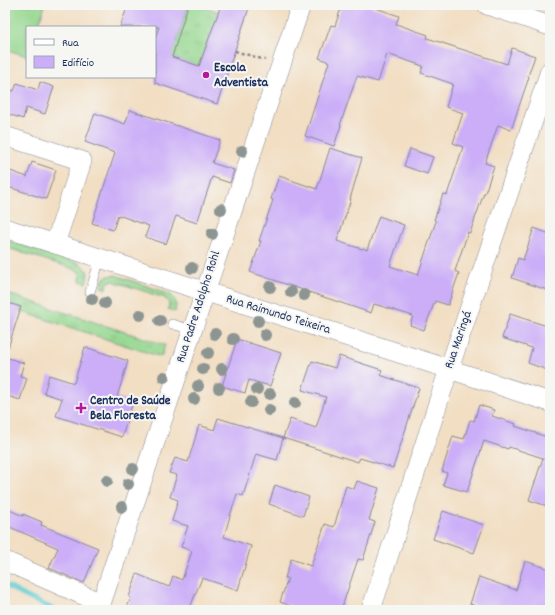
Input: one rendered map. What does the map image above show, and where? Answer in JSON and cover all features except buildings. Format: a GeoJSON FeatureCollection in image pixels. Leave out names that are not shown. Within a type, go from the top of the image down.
{"type":"FeatureCollection","features":[{"type":"Feature","properties":{"kind":"street","name":"Rua Padre Adolpho Rohl"},"geometry":{"type":"LineString","coordinates":[[100,606],[301,5]]}},
{"type":"Feature","properties":{"kind":"street"},"geometry":{"type":"LineString","coordinates":[[486,5],[550,26]]}},
{"type":"Feature","properties":{"kind":"street","name":"Rua Maringá"},"geometry":{"type":"LineString","coordinates":[[371,610],[449,369],[550,71]]}},
{"type":"Feature","properties":{"kind":"street"},"geometry":{"type":"LineString","coordinates":[[5,136],[82,161],[55,244]]}},
{"type":"Feature","properties":{"kind":"street","name":"Rua Raimundo Teixeira"},"geometry":{"type":"LineString","coordinates":[[5,228],[550,402]]}},
{"type":"Feature","properties":{"kind":"street"},"geometry":{"type":"LineString","coordinates":[[5,561],[100,606]]}},
{"type":"Feature","properties":{"kind":"lane"},"geometry":{"type":"LineString","coordinates":[[90,292],[100,259]]}},
{"type":"Feature","properties":{"kind":"lane"},"geometry":{"type":"LineString","coordinates":[[172,324],[192,330]]}},
{"type":"Feature","properties":{"kind":"path"},"geometry":{"type":"LineString","coordinates":[[235,51],[281,65]]}},
{"type":"Feature","properties":{"kind":"green space"},"geometry":{"type":"Polygon","coordinates":[[[5,5],[45,5],[38,26],[26,26],[26,56],[5,49],[5,5]]]}},
{"type":"Feature","properties":{"kind":"green space"},"geometry":{"type":"Polygon","coordinates":[[[166,5],[156,35],[156,26],[150,26],[166,5]]]}},
{"type":"Feature","properties":{"kind":"green space"},"geometry":{"type":"Polygon","coordinates":[[[188,5],[199,5],[219,12],[199,66],[156,52],[156,35],[177,42],[188,5]]]}},
{"type":"Feature","properties":{"kind":"green space"},"geometry":{"type":"Polygon","coordinates":[[[5,240],[79,263],[85,267],[87,271],[88,276],[86,283],[80,281],[81,275],[77,270],[5,247],[5,240]]]}},
{"type":"Feature","properties":{"kind":"green space"},"geometry":{"type":"Polygon","coordinates":[[[115,275],[170,294],[176,302],[175,312],[168,309],[169,303],[165,298],[113,281],[108,282],[106,289],[101,287],[104,278],[115,275]]]}},
{"type":"Feature","properties":{"kind":"green space"},"geometry":{"type":"Polygon","coordinates":[[[5,293],[165,345],[161,357],[20,311],[21,307],[5,302],[5,293]]]}},
{"type":"Feature","properties":{"kind":"waterway"},"geometry":{"type":"LineString","coordinates":[[5,585],[55,610]]}},
{"type":"Feature","properties":{"kind":"place","name":"Escola Adventista"},"geometry":{"type":"Point","coordinates":[206,75]}},
{"type":"Feature","properties":{"kind":"place","name":"Centro de Saúde Bela Floresta"},"geometry":{"type":"Point","coordinates":[81,408]}}]}
